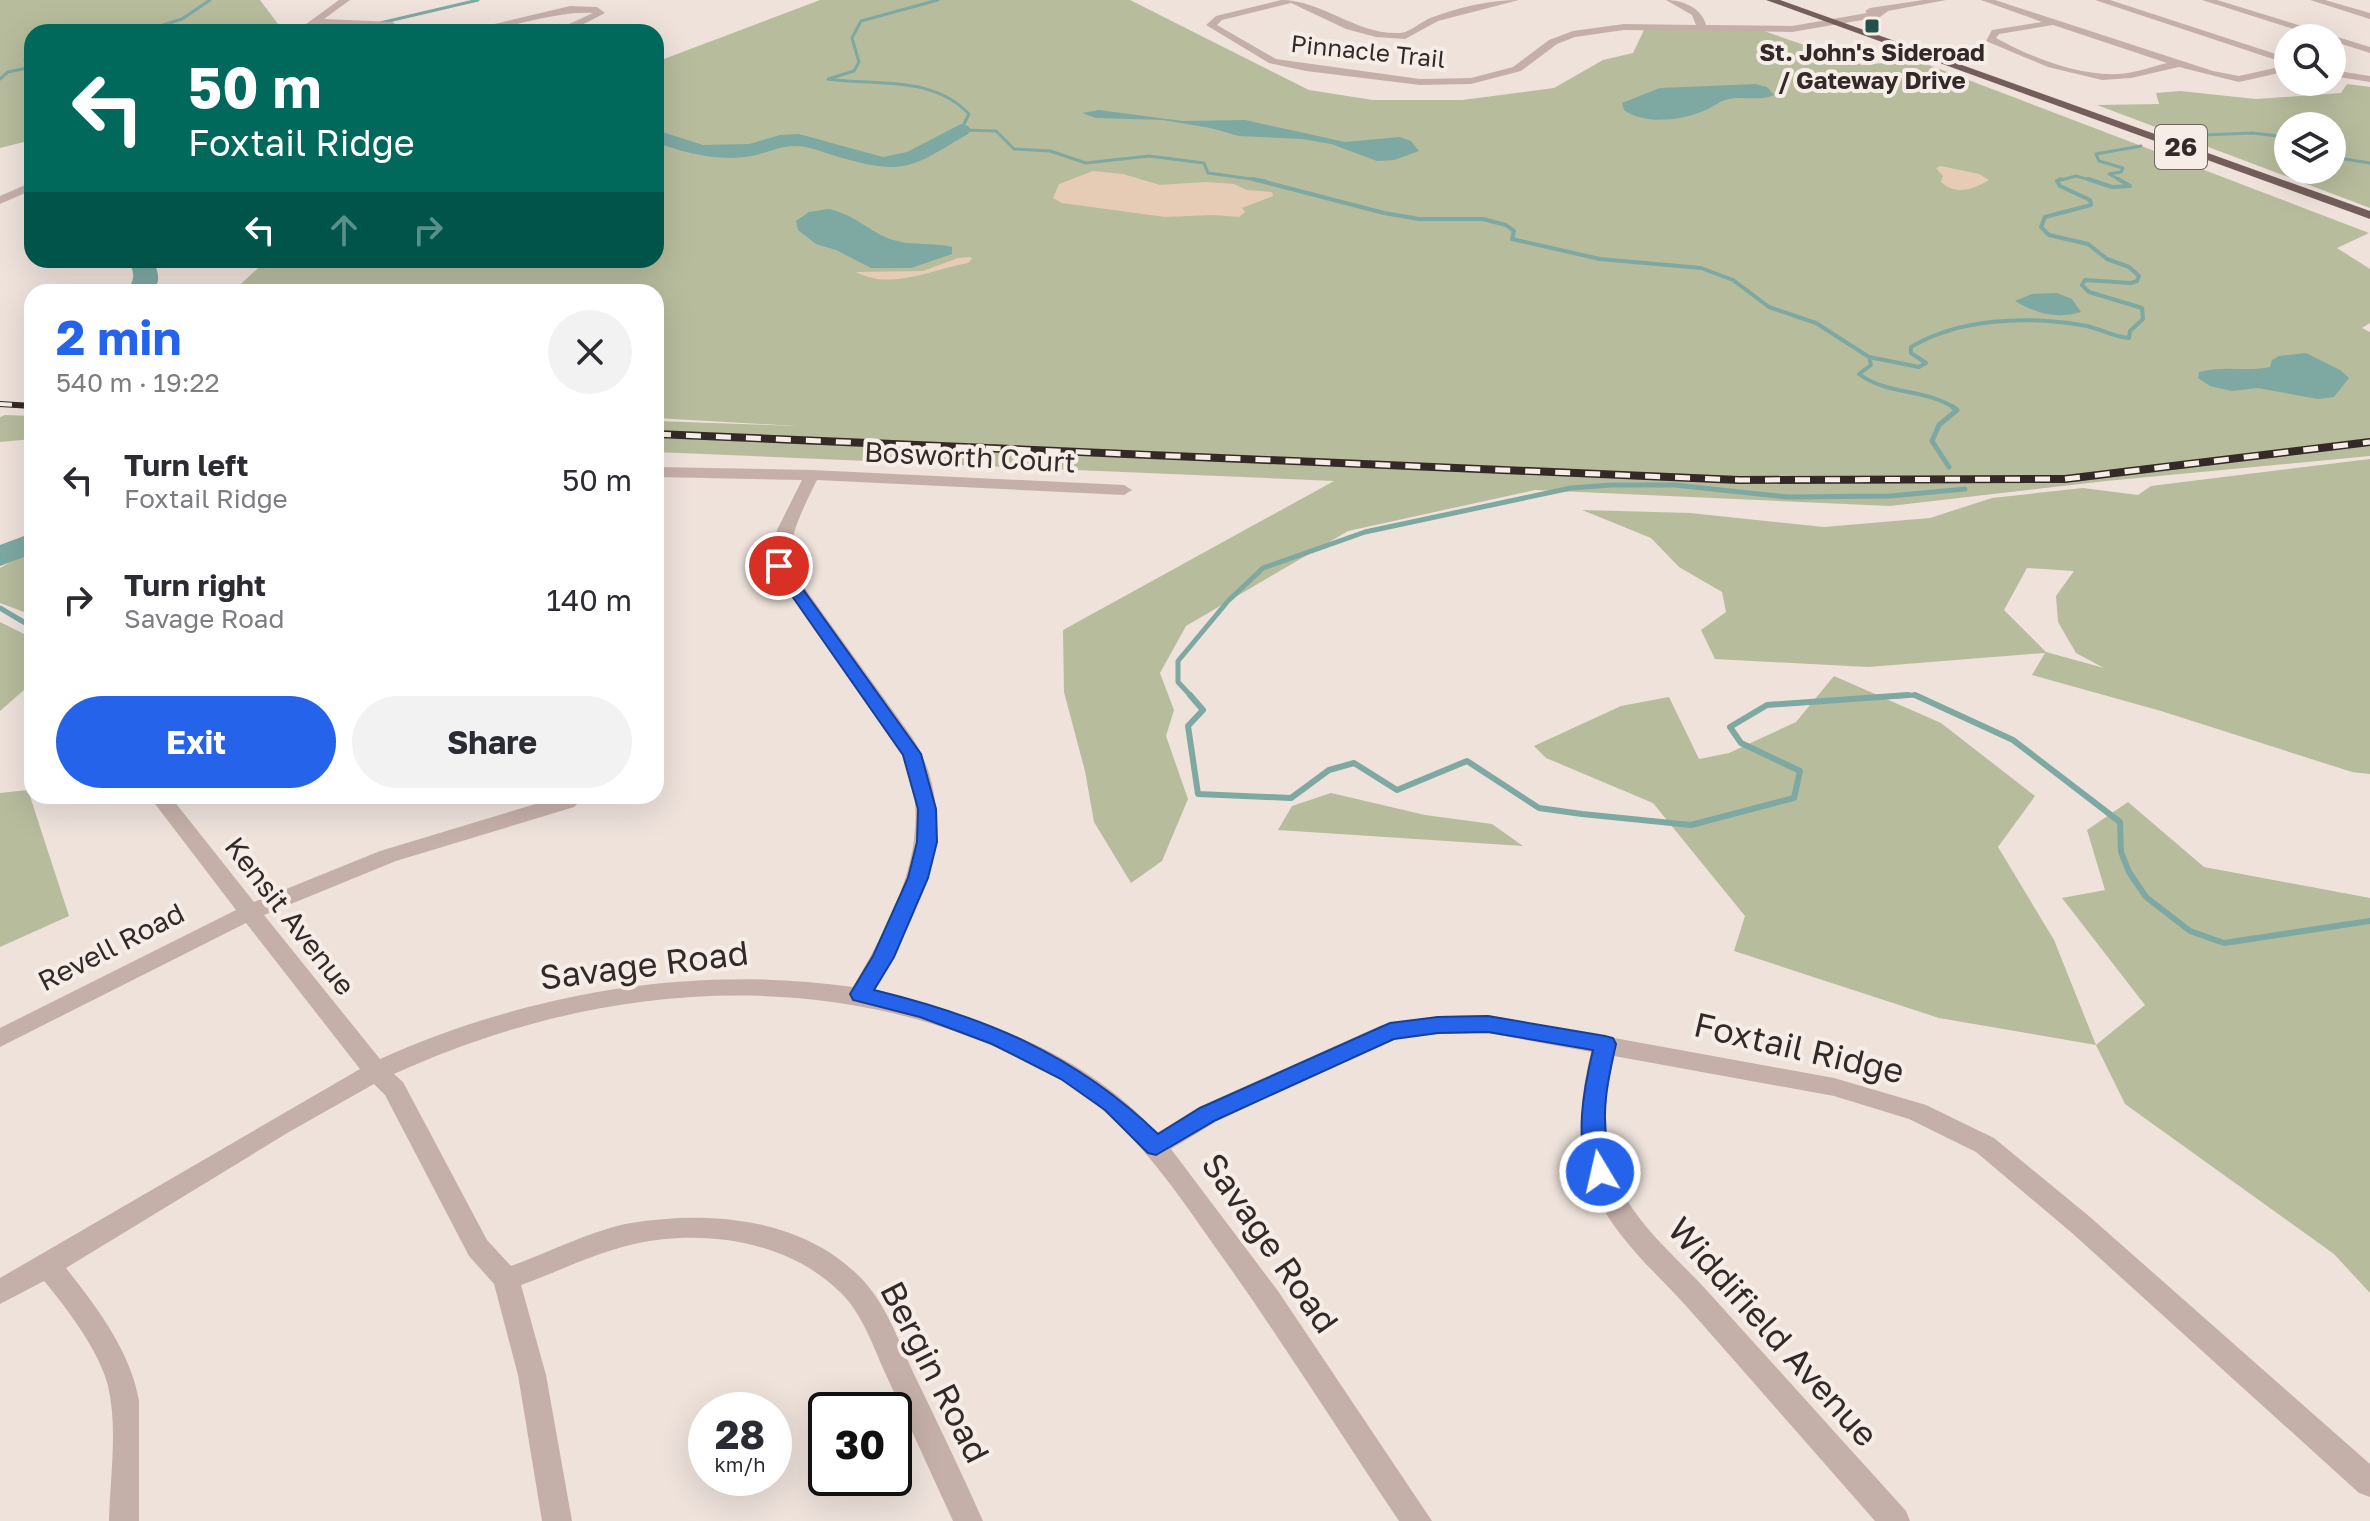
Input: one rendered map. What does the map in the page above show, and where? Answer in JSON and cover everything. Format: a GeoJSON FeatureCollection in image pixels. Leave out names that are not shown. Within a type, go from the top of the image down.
{"type":"FeatureCollection","features":[{"type":"Feature","properties":{"kind":"main road","name":"26"},"geometry":{"type":"LineString","coordinates":[[1771,0],[1820,19],[1837,20]]}},
{"type":"Feature","properties":{"kind":"main road","name":"26"},"geometry":{"type":"LineString","coordinates":[[1790,0],[1882,42],[1902,45],[2366,216]]}},
{"type":"Feature","properties":{"kind":"street"},"geometry":{"type":"LineString","coordinates":[[311,24],[345,0]]}},
{"type":"Feature","properties":{"kind":"street"},"geometry":{"type":"LineString","coordinates":[[1292,0],[1349,27],[1376,34],[1405,36],[1435,19],[1514,0]]}},
{"type":"Feature","properties":{"kind":"street","name":"Pinnacle Trail"},"geometry":{"type":"LineString","coordinates":[[1292,0],[1219,18],[1211,25],[1273,61],[1420,82],[1471,81],[1517,69],[1553,42],[1573,34],[1624,27],[1770,29],[1880,14],[1884,10],[1941,0]]}},
{"type":"Feature","properties":{"kind":"street"},"geometry":{"type":"LineString","coordinates":[[1671,0],[1696,13],[1702,22],[1700,28]]}},
{"type":"Feature","properties":{"kind":"street"},"geometry":{"type":"LineString","coordinates":[[1986,0],[2211,74],[2239,79],[2274,71]]}},
{"type":"Feature","properties":{"kind":"street"},"geometry":{"type":"LineString","coordinates":[[2100,0],[2274,56]]}},
{"type":"Feature","properties":{"kind":"street"},"geometry":{"type":"LineString","coordinates":[[2207,0],[2286,24]]}},
{"type":"Feature","properties":{"kind":"street"},"geometry":{"type":"LineString","coordinates":[[2315,0],[2370,16]]}},
{"type":"Feature","properties":{"kind":"street"},"geometry":{"type":"LineString","coordinates":[[502,24],[570,9],[597,10],[600,13],[576,24]]}},
{"type":"Feature","properties":{"kind":"street","name":"Pinnacle Trail"},"geometry":{"type":"LineString","coordinates":[[1770,29],[1820,19]]}},
{"type":"Feature","properties":{"kind":"street"},"geometry":{"type":"LineString","coordinates":[[314,22],[384,24]]}},
{"type":"Feature","properties":{"kind":"street"},"geometry":{"type":"LineString","coordinates":[[2055,22],[1996,32],[1990,39],[2095,76],[2124,76],[2179,63]]}},
{"type":"Feature","properties":{"kind":"street"},"geometry":{"type":"LineString","coordinates":[[2346,42],[2370,50]]}},
{"type":"Feature","properties":{"kind":"street"},"geometry":{"type":"LineString","coordinates":[[2346,75],[2370,79]]}},
{"type":"Feature","properties":{"kind":"street"},"geometry":{"type":"LineString","coordinates":[[0,200],[24,190]]}},
{"type":"Feature","properties":{"kind":"street","name":"Bosworth Court"},"geometry":{"type":"LineString","coordinates":[[664,472],[812,475],[1124,490]]}},
{"type":"Feature","properties":{"kind":"street"},"geometry":{"type":"LineString","coordinates":[[812,475],[789,521],[779,552],[779,566],[912,754],[927,809],[927,842],[918,878],[883,957],[861,994]]}},
{"type":"Feature","properties":{"kind":"street","name":"Kensit Avenue"},"geometry":{"type":"LineString","coordinates":[[165,804],[375,1072],[394,1089],[478,1248],[506,1279]]}},
{"type":"Feature","properties":{"kind":"street","name":"Revell Road"},"geometry":{"type":"LineString","coordinates":[[0,1038],[250,912],[388,856],[560,804]]}},
{"type":"Feature","properties":{"kind":"street","name":"Savage Road"},"geometry":{"type":"LineString","coordinates":[[0,1292],[375,1072],[473,1031],[533,1014],[704,987],[772,985],[861,994],[940,1016],[999,1038],[1069,1073],[1113,1104],[1156,1146],[1279,1310],[1343,1415],[1417,1521]]}},
{"type":"Feature","properties":{"kind":"street","name":"Foxtail Ridge"},"geometry":{"type":"LineString","coordinates":[[1156,1146],[1208,1114],[1390,1031],[1438,1025],[1488,1024],[1834,1087],[1917,1112],[1985,1145],[2081,1225],[2370,1483]]}},
{"type":"Feature","properties":{"kind":"street","name":"Widdifield Avenue"},"geometry":{"type":"LineString","coordinates":[[1605,1044],[1594,1091],[1594,1132],[1600,1172],[1614,1203],[1637,1236],[1682,1282],[1895,1521]]}},
{"type":"Feature","properties":{"kind":"street","name":"Bergin Road"},"geometry":{"type":"LineString","coordinates":[[506,1279],[629,1234],[688,1228],[736,1230],[778,1240],[812,1256],[851,1285],[875,1320],[968,1521]]}},
{"type":"Feature","properties":{"kind":"street"},"geometry":{"type":"LineString","coordinates":[[47,1266],[62,1280],[122,1383],[124,1521]]}},
{"type":"Feature","properties":{"kind":"street"},"geometry":{"type":"LineString","coordinates":[[506,1279],[532,1375],[557,1521]]}},
{"type":"Feature","properties":{"kind":"green space"},"geometry":{"type":"Polygon","coordinates":[[[0,0],[260,0],[278,24],[24,24],[24,142],[0,148],[0,0]]]}},
{"type":"Feature","properties":{"kind":"green space"},"geometry":{"type":"Polygon","coordinates":[[[820,0],[1130,0],[1309,90],[1373,100],[1462,100],[1554,88],[1603,60],[1633,53],[1644,30],[1758,29],[1862,65],[1916,60],[2369,233],[2337,248],[2370,269],[2370,323],[2362,328],[2370,332],[2370,456],[2106,481],[1890,506],[1535,490],[1348,531],[1186,626],[1160,673],[1174,710],[1166,736],[1188,799],[1162,861],[1131,883],[1094,822],[1085,771],[1064,692],[1063,630],[1334,481],[664,452],[664,421],[797,426],[664,418],[664,284],[241,284],[258,268],[664,268],[664,59],[820,0]]]}},
{"type":"Feature","properties":{"kind":"green space"},"geometry":{"type":"Polygon","coordinates":[[[2347,84],[2370,87],[2370,208],[2306,184],[2346,184],[2346,112],[2274,112],[2274,172],[2097,105],[2159,104],[2156,93],[2180,91],[2256,99],[2346,96],[2347,84]]]}},
{"type":"Feature","properties":{"kind":"green space"},"geometry":{"type":"Polygon","coordinates":[[[24,416],[24,440],[0,442],[0,417],[24,416]]]}},
{"type":"Feature","properties":{"kind":"green space"},"geometry":{"type":"Polygon","coordinates":[[[2370,459],[2370,774],[2352,772],[2161,711],[2032,675],[2045,653],[1868,667],[1715,659],[1701,630],[1726,612],[1722,592],[1679,567],[1651,538],[1582,510],[1690,513],[1824,527],[1930,518],[1992,498],[2083,488],[2138,495],[2151,486],[2370,459]],[[2027,568],[2004,610],[2046,652],[2104,668],[2076,653],[2058,622],[2056,596],[2074,571],[2027,568]]]}},
{"type":"Feature","properties":{"kind":"green space"},"geometry":{"type":"Polygon","coordinates":[[[24,554],[24,612],[0,603],[0,568],[24,554]]]}},
{"type":"Feature","properties":{"kind":"green space"},"geometry":{"type":"Polygon","coordinates":[[[0,622],[24,634],[24,690],[0,711],[0,622]]]}},
{"type":"Feature","properties":{"kind":"green space"},"geometry":{"type":"Polygon","coordinates":[[[1834,676],[1941,723],[2035,796],[1998,847],[2054,940],[2096,1045],[1939,1018],[1734,951],[1745,916],[1653,803],[1546,758],[1534,746],[1621,706],[1669,697],[1699,759],[1729,753],[1796,722],[1834,676]]]}},
{"type":"Feature","properties":{"kind":"green space"},"geometry":{"type":"Polygon","coordinates":[[[24,790],[24,804],[33,804],[69,916],[0,947],[0,793],[24,790]]]}},
{"type":"Feature","properties":{"kind":"green space"},"geometry":{"type":"Polygon","coordinates":[[[1331,793],[1425,815],[1492,824],[1523,846],[1278,830],[1292,806],[1331,793]]]}},
{"type":"Feature","properties":{"kind":"green space"},"geometry":{"type":"Polygon","coordinates":[[[2128,802],[2204,867],[2370,898],[2370,1293],[2334,1254],[2125,1104],[2096,1045],[2145,1005],[2062,898],[2105,890],[2087,830],[2128,802]]]}},
{"type":"Feature","properties":{"kind":"sand"},"geometry":{"type":"Polygon","coordinates":[[[1941,166],[1979,174],[1989,180],[1971,188],[1953,189],[1941,182],[1943,176],[1936,168],[1941,166]]]}},
{"type":"Feature","properties":{"kind":"sand"},"geometry":{"type":"Polygon","coordinates":[[[1093,171],[1123,174],[1160,185],[1234,184],[1247,190],[1272,192],[1273,196],[1242,208],[1245,212],[1239,217],[1165,217],[1062,203],[1053,198],[1059,184],[1093,171]]]}},
{"type":"Feature","properties":{"kind":"sand"},"geometry":{"type":"Polygon","coordinates":[[[958,258],[972,259],[968,263],[898,279],[870,277],[856,272],[923,271],[958,258]]]}},
{"type":"Feature","properties":{"kind":"water"},"geometry":{"type":"Polygon","coordinates":[[[1755,84],[1767,87],[1774,95],[1725,100],[1699,113],[1666,120],[1633,115],[1624,110],[1622,103],[1660,88],[1755,84]]]}},
{"type":"Feature","properties":{"kind":"water"},"geometry":{"type":"Polygon","coordinates":[[[1099,110],[1182,121],[1245,120],[1345,142],[1400,137],[1411,141],[1419,151],[1394,160],[1377,161],[1331,144],[1302,139],[1239,136],[1163,120],[1096,118],[1082,113],[1099,110]]]}},
{"type":"Feature","properties":{"kind":"water"},"geometry":{"type":"Polygon","coordinates":[[[829,209],[847,215],[893,240],[952,247],[952,254],[911,268],[871,268],[836,250],[816,244],[798,230],[796,221],[809,212],[829,209]]]}},
{"type":"Feature","properties":{"kind":"water"},"geometry":{"type":"Polygon","coordinates":[[[2057,293],[2072,299],[2081,312],[2047,314],[2015,301],[2032,294],[2057,293]]]}},
{"type":"Feature","properties":{"kind":"water"},"geometry":{"type":"Polygon","coordinates":[[[2306,353],[2349,378],[2334,397],[2318,399],[2258,388],[2232,391],[2210,386],[2198,378],[2199,372],[2270,367],[2272,360],[2279,356],[2306,353]]]}},
{"type":"Feature","properties":{"kind":"waterway"},"geometry":{"type":"LineString","coordinates":[[166,24],[182,19],[210,0]]}},
{"type":"Feature","properties":{"kind":"waterway"},"geometry":{"type":"LineString","coordinates":[[380,23],[478,0]]}},
{"type":"Feature","properties":{"kind":"waterway"},"geometry":{"type":"LineString","coordinates":[[938,0],[861,21],[852,38],[859,62],[854,71],[828,79],[903,84],[938,93],[969,114],[961,130],[996,131],[1014,149],[1050,151],[1086,163],[1149,156],[1204,163],[1208,173],[1255,179]]}},
{"type":"Feature","properties":{"kind":"waterway"},"geometry":{"type":"LineString","coordinates":[[0,79],[8,72],[24,69]]}},
{"type":"Feature","properties":{"kind":"waterway"},"geometry":{"type":"LineString","coordinates":[[664,139],[701,151],[750,150],[780,141],[799,140],[882,163],[915,157],[961,130]]}},
{"type":"Feature","properties":{"kind":"waterway"},"geometry":{"type":"LineString","coordinates":[[2180,136],[2252,133],[2274,135]]}},
{"type":"Feature","properties":{"kind":"waterway"},"geometry":{"type":"LineString","coordinates":[[2122,181],[2109,174],[2121,172],[2123,168],[2099,161],[2096,154],[2141,146]]}},
{"type":"Feature","properties":{"kind":"waterway"},"geometry":{"type":"LineString","coordinates":[[2346,159],[2370,163]]}},
{"type":"Feature","properties":{"kind":"waterway"},"geometry":{"type":"LineString","coordinates":[[2057,181],[2076,176],[2094,181]]}},
{"type":"Feature","properties":{"kind":"waterway"},"geometry":{"type":"LineString","coordinates":[[1255,179],[1266,181]]}},
{"type":"Feature","properties":{"kind":"waterway"},"geometry":{"type":"LineString","coordinates":[[1255,179],[1384,213],[1419,219],[1483,219],[1506,225],[1514,231],[1512,239],[1600,259],[1701,268],[1733,280],[1769,307],[1816,323],[1869,357]]}},
{"type":"Feature","properties":{"kind":"waterway"},"geometry":{"type":"LineString","coordinates":[[2057,181],[2061,179]]}},
{"type":"Feature","properties":{"kind":"waterway"},"geometry":{"type":"LineString","coordinates":[[2088,179],[2094,181]]}},
{"type":"Feature","properties":{"kind":"waterway"},"geometry":{"type":"LineString","coordinates":[[2094,181],[2112,187],[2130,186],[2118,179]]}},
{"type":"Feature","properties":{"kind":"waterway"},"geometry":{"type":"LineString","coordinates":[[1869,357],[1919,367],[1926,363],[1911,353],[1911,347],[1930,337],[1972,325],[2016,320],[2087,326],[2129,338],[2130,331],[2143,319],[2142,308],[2089,292],[2082,285],[2085,280],[2131,283],[2137,281],[2139,276],[2129,267],[2107,259],[2088,244],[2049,235],[2041,227],[2045,217],[2091,205],[2090,200],[2060,186],[2057,181]]}},
{"type":"Feature","properties":{"kind":"waterway"},"geometry":{"type":"LineString","coordinates":[[144,268],[146,284]]}},
{"type":"Feature","properties":{"kind":"waterway"},"geometry":{"type":"LineString","coordinates":[[1869,357],[1871,365],[1859,374],[1870,381],[1932,398],[1954,408]]}},
{"type":"Feature","properties":{"kind":"waterway"},"geometry":{"type":"LineString","coordinates":[[1949,467],[1932,441],[1939,425],[1957,410],[1954,408]]}},
{"type":"Feature","properties":{"kind":"waterway"},"geometry":{"type":"LineString","coordinates":[[1192,697],[1178,682],[1178,661],[1228,601],[1263,568],[1365,532],[1571,488],[1612,485],[1675,485],[1788,497],[1890,496],[1965,489]]}},
{"type":"Feature","properties":{"kind":"waterway"},"geometry":{"type":"LineString","coordinates":[[0,557],[24,546]]}},
{"type":"Feature","properties":{"kind":"waterway"},"geometry":{"type":"LineString","coordinates":[[0,608],[24,622]]}},
{"type":"Feature","properties":{"kind":"waterway"},"geometry":{"type":"LineString","coordinates":[[1190,695],[1203,710],[1188,726],[1198,794],[1291,798],[1329,770],[1354,763],[1397,790],[1467,761],[1539,808],[1691,825],[1794,798],[1800,771],[1741,743],[1730,727],[1767,705],[1883,697]]}},
{"type":"Feature","properties":{"kind":"waterway"},"geometry":{"type":"LineString","coordinates":[[1883,697],[1908,695]]}},
{"type":"Feature","properties":{"kind":"waterway"},"geometry":{"type":"LineString","coordinates":[[1915,695],[2013,740],[2120,822],[2121,852],[2129,872],[2146,897],[2190,931],[2224,943],[2370,921]]}},
{"type":"Feature","properties":{"kind":"waterway"},"geometry":{"type":"LineString","coordinates":[[1879,697],[1883,697]]}},
{"type":"Feature","properties":{"kind":"waterway"},"geometry":{"type":"LineString","coordinates":[[1883,697],[1919,697]]}},
{"type":"Feature","properties":{"kind":"railway"},"geometry":{"type":"LineString","coordinates":[[0,404],[24,406]]}},
{"type":"Feature","properties":{"kind":"railway"},"geometry":{"type":"LineString","coordinates":[[664,434],[1739,480],[2065,479],[2370,442]]}},
{"type":"Feature","properties":{"kind":"place","name":"St. John's Sideroad / Gateway Drive"},"geometry":{"type":"Point","coordinates":[1872,26]}},
{"type":"Feature","properties":{"kind":"route"},"geometry":{"type":"LineString","coordinates":[[779,566],[912,754],[927,809],[927,842],[918,878],[883,957],[861,994],[925,1010],[999,1038],[1069,1073],[1113,1104],[1156,1146],[1208,1114],[1390,1031],[1438,1025],[1488,1024],[1605,1044],[1594,1091],[1594,1132],[1600,1172]]}}]}
